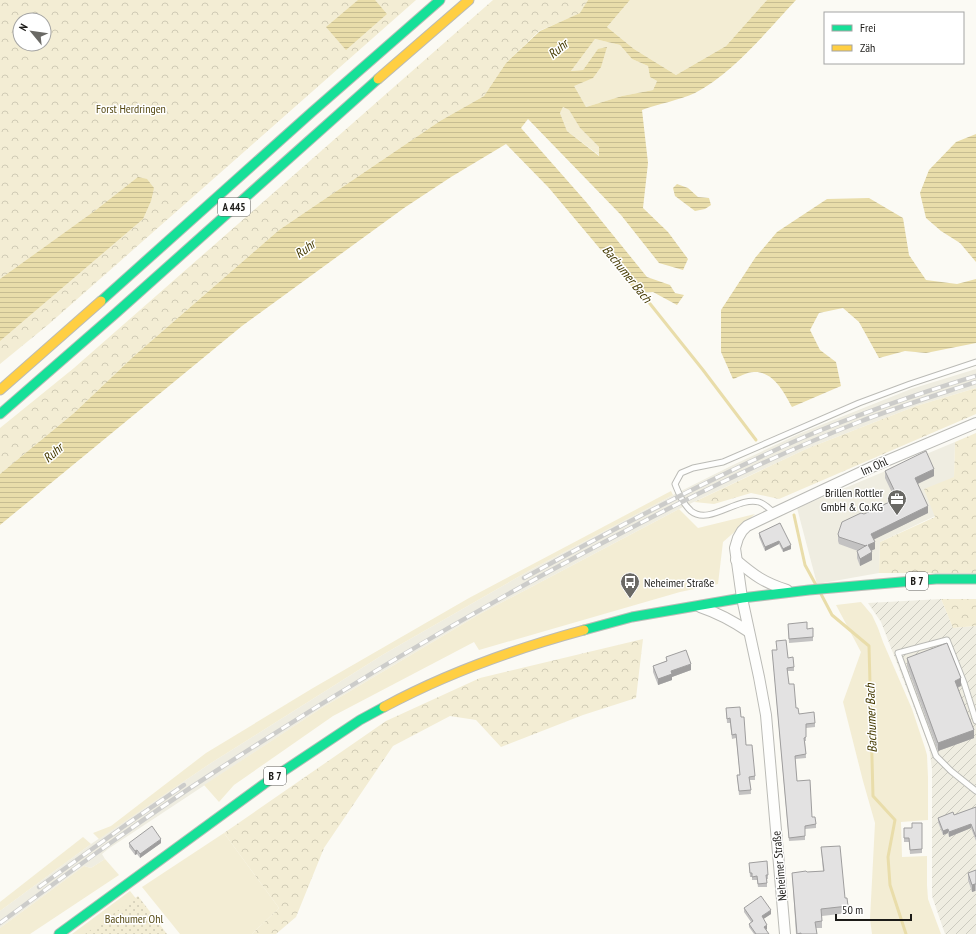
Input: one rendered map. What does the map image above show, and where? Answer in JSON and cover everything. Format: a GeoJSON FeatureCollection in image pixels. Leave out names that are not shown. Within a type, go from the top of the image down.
{"type":"FeatureCollection","features":[{"type":"Feature","properties":{"kind":"main road","name":"A 445"},"geometry":{"type":"LineString","coordinates":[[0,390],[116,289],[312,112],[440,0]]}},
{"type":"Feature","properties":{"kind":"main road","name":"A 445"},"geometry":{"type":"LineString","coordinates":[[0,414],[116,313],[336,115],[469,0]]}},
{"type":"Feature","properties":{"kind":"main road","name":"B 7"},"geometry":{"type":"LineString","coordinates":[[59,934],[264,784],[360,720],[412,692],[481,662],[529,645],[632,617],[696,605],[792,592],[936,579],[976,579]]}},
{"type":"Feature","properties":{"kind":"street","name":"Im Ohl"},"geometry":{"type":"LineString","coordinates":[[774,513],[872,467],[976,423]]}},
{"type":"Feature","properties":{"kind":"street","name":"Neheimer Straße"},"geometry":{"type":"LineString","coordinates":[[774,513],[747,526],[742,531],[735,548],[742,598],[766,715],[785,934]]}},
{"type":"Feature","properties":{"kind":"street"},"geometry":{"type":"LineString","coordinates":[[736,560],[754,576],[767,583],[792,592]]}},
{"type":"Feature","properties":{"kind":"street"},"geometry":{"type":"LineString","coordinates":[[696,605],[717,612],[749,632]]}},
{"type":"Feature","properties":{"kind":"lane"},"geometry":{"type":"LineString","coordinates":[[774,513],[760,502],[752,501],[737,504],[716,513],[698,515],[691,511],[683,501],[675,484],[681,473],[693,468],[723,462],[859,403],[976,362]]}},
{"type":"Feature","properties":{"kind":"lane"},"geometry":{"type":"LineString","coordinates":[[976,721],[964,683],[947,640],[898,653],[936,756],[976,790]]}},
{"type":"Feature","properties":{"kind":"shaded area"},"geometry":{"type":"Polygon","coordinates":[[[976,369],[976,388],[916,406],[806,449],[679,509],[478,615],[320,709],[108,849],[102,854],[105,859],[91,868],[84,866],[0,928],[0,911],[91,844],[211,763],[384,654],[532,569],[673,495],[801,433],[911,389],[976,369]]]}},
{"type":"Feature","properties":{"kind":"shaded area"},"geometry":{"type":"Polygon","coordinates":[[[955,442],[954,477],[935,516],[880,542],[879,573],[817,584],[797,508],[955,442]]]}},
{"type":"Feature","properties":{"kind":"shaded area"},"geometry":{"type":"Polygon","coordinates":[[[941,599],[953,628],[976,626],[976,934],[945,934],[932,896],[932,769],[929,746],[881,622],[868,603],[941,599]]]}},
{"type":"Feature","properties":{"kind":"green space","name":"Forst Herdringen"},"geometry":{"type":"Polygon","coordinates":[[[0,0],[416,0],[49,324],[0,364],[0,0]]]}},
{"type":"Feature","properties":{"kind":"green space"},"geometry":{"type":"Polygon","coordinates":[[[493,0],[588,0],[581,13],[539,31],[506,63],[484,96],[440,121],[279,230],[134,356],[74,413],[0,474],[0,428],[74,368],[493,0]]]}},
{"type":"Feature","properties":{"kind":"green space"},"geometry":{"type":"Polygon","coordinates":[[[630,0],[767,0],[726,46],[676,75],[634,49],[607,27],[630,0]]]}},
{"type":"Feature","properties":{"kind":"green space"},"geometry":{"type":"Polygon","coordinates":[[[595,39],[620,45],[632,59],[648,66],[650,77],[657,81],[653,90],[622,96],[586,107],[573,86],[598,49],[583,70],[571,71],[595,39]]]}},
{"type":"Feature","properties":{"kind":"green space"},"geometry":{"type":"Polygon","coordinates":[[[563,107],[569,110],[580,128],[599,147],[600,156],[567,131],[560,113],[563,107]]]}},
{"type":"Feature","properties":{"kind":"green space"},"geometry":{"type":"Polygon","coordinates":[[[976,388],[976,414],[779,499],[751,493],[714,504],[694,502],[806,449],[916,406],[976,388]]]}},
{"type":"Feature","properties":{"kind":"green space"},"geometry":{"type":"Polygon","coordinates":[[[976,433],[976,573],[879,573],[880,542],[935,517],[924,489],[954,477],[955,442],[976,433]]]}},
{"type":"Feature","properties":{"kind":"green space"},"geometry":{"type":"Polygon","coordinates":[[[671,491],[673,495],[532,569],[384,654],[211,763],[99,839],[93,833],[111,826],[206,753],[313,688],[469,598],[671,491]]]}},
{"type":"Feature","properties":{"kind":"green space"},"geometry":{"type":"Polygon","coordinates":[[[679,509],[698,528],[755,514],[723,542],[718,584],[680,592],[479,650],[474,642],[333,716],[234,785],[219,802],[204,785],[320,709],[478,615],[679,509]]]}},
{"type":"Feature","properties":{"kind":"green space"},"geometry":{"type":"Polygon","coordinates":[[[941,599],[976,599],[976,626],[953,628],[941,599]]]}},
{"type":"Feature","properties":{"kind":"green space"},"geometry":{"type":"Polygon","coordinates":[[[861,602],[872,615],[878,628],[912,709],[927,755],[928,820],[901,822],[902,857],[927,856],[928,899],[941,934],[872,934],[870,919],[875,823],[843,702],[861,652],[836,605],[861,602]]]}},
{"type":"Feature","properties":{"kind":"green space"},"geometry":{"type":"Polygon","coordinates":[[[643,639],[636,698],[583,715],[501,747],[476,720],[450,716],[393,746],[324,848],[296,917],[276,934],[252,934],[279,908],[224,833],[386,721],[480,678],[643,639]]]}},
{"type":"Feature","properties":{"kind":"green space"},"geometry":{"type":"Polygon","coordinates":[[[224,833],[279,908],[252,934],[180,934],[142,887],[224,833]]]}},
{"type":"Feature","properties":{"kind":"green space"},"geometry":{"type":"Polygon","coordinates":[[[83,837],[91,844],[0,911],[0,902],[83,837]]]}},
{"type":"Feature","properties":{"kind":"green space"},"geometry":{"type":"Polygon","coordinates":[[[105,859],[119,875],[30,934],[0,934],[0,928],[84,866],[91,868],[105,859]]]}},
{"type":"Feature","properties":{"kind":"green space","name":"Bachumer Ohl"},"geometry":{"type":"Polygon","coordinates":[[[130,891],[164,934],[72,934],[130,891]]]}},
{"type":"Feature","properties":{"kind":"green space","name":"Bachumer Ohl"},"geometry":{"type":"Polygon","coordinates":[[[138,896],[167,934],[85,934],[138,896]]]}},
{"type":"Feature","properties":{"kind":"water"},"geometry":{"type":"Polygon","coordinates":[[[358,0],[375,0],[387,14],[346,50],[326,27],[358,0]]]}},
{"type":"Feature","properties":{"kind":"water","name":"Ruhr"},"geometry":{"type":"Polygon","coordinates":[[[588,0],[630,0],[607,27],[634,49],[676,75],[726,46],[767,0],[796,0],[749,51],[709,85],[695,93],[642,110],[648,163],[643,208],[668,232],[688,259],[683,270],[659,263],[621,215],[528,119],[521,128],[587,203],[647,277],[670,285],[675,293],[684,295],[677,305],[653,292],[637,293],[549,188],[506,144],[451,177],[404,208],[242,326],[0,525],[0,474],[74,413],[134,356],[279,230],[440,121],[484,96],[506,63],[540,31],[580,13],[588,0]],[[595,39],[571,71],[583,70],[598,49],[607,47],[601,67],[593,78],[574,86],[586,107],[622,96],[653,90],[657,81],[650,77],[648,66],[632,59],[620,45],[595,39]],[[563,107],[560,113],[567,131],[599,156],[599,147],[580,128],[569,110],[563,107]]]}},
{"type":"Feature","properties":{"kind":"water"},"geometry":{"type":"Polygon","coordinates":[[[976,134],[976,262],[960,243],[941,231],[926,218],[920,193],[929,170],[956,142],[976,134]]]}},
{"type":"Feature","properties":{"kind":"water"},"geometry":{"type":"Polygon","coordinates":[[[138,177],[147,179],[154,188],[151,201],[143,219],[0,341],[0,279],[96,210],[138,177]]]}},
{"type":"Feature","properties":{"kind":"water"},"geometry":{"type":"Polygon","coordinates":[[[677,184],[688,188],[698,197],[709,198],[711,205],[705,209],[695,211],[675,196],[673,188],[677,184]]]}},
{"type":"Feature","properties":{"kind":"water"},"geometry":{"type":"Polygon","coordinates":[[[869,198],[903,218],[909,255],[926,280],[957,284],[976,279],[976,343],[926,353],[905,351],[879,358],[859,322],[843,308],[819,313],[810,330],[820,350],[836,362],[841,386],[792,407],[781,389],[767,375],[751,372],[733,379],[721,352],[721,310],[755,258],[777,232],[827,199],[869,198]]]}},
{"type":"Feature","properties":{"kind":"building"},"geometry":{"type":"Polygon","coordinates":[[[926,451],[934,469],[915,478],[928,506],[871,534],[875,542],[868,545],[872,552],[860,559],[857,551],[866,546],[839,537],[838,534],[842,522],[861,513],[864,514],[898,498],[885,471],[926,451]]]}},
{"type":"Feature","properties":{"kind":"building"},"geometry":{"type":"Polygon","coordinates":[[[780,523],[791,545],[783,549],[779,541],[765,547],[759,533],[780,523]]]}},
{"type":"Feature","properties":{"kind":"building"},"geometry":{"type":"Polygon","coordinates":[[[807,622],[807,629],[813,628],[813,637],[789,639],[788,624],[807,622]]]}},
{"type":"Feature","properties":{"kind":"building"},"geometry":{"type":"Polygon","coordinates":[[[786,640],[788,658],[793,657],[794,667],[787,668],[789,684],[794,684],[796,708],[798,708],[799,714],[814,712],[815,723],[806,724],[806,737],[804,738],[806,754],[795,756],[797,781],[810,780],[812,817],[815,817],[816,824],[805,826],[805,836],[789,838],[772,650],[777,650],[776,641],[786,640]]]}},
{"type":"Feature","properties":{"kind":"building"},"geometry":{"type":"Polygon","coordinates":[[[947,643],[961,678],[955,681],[974,730],[938,743],[907,658],[947,643]]]}},
{"type":"Feature","properties":{"kind":"building"},"geometry":{"type":"Polygon","coordinates":[[[686,650],[691,664],[671,671],[672,674],[658,679],[653,666],[667,661],[666,657],[686,650]]]}},
{"type":"Feature","properties":{"kind":"building"},"geometry":{"type":"Polygon","coordinates":[[[740,707],[741,717],[744,717],[746,745],[752,745],[755,776],[749,777],[751,790],[739,791],[737,775],[740,775],[736,734],[732,735],[730,718],[727,719],[726,708],[740,707]]]}},
{"type":"Feature","properties":{"kind":"building"},"geometry":{"type":"Polygon","coordinates":[[[976,807],[976,837],[971,824],[949,832],[948,829],[943,831],[938,818],[953,812],[954,815],[976,807]]]}},
{"type":"Feature","properties":{"kind":"building"},"geometry":{"type":"Polygon","coordinates":[[[912,823],[922,823],[922,849],[910,850],[909,838],[904,838],[904,828],[912,828],[912,823]]]}},
{"type":"Feature","properties":{"kind":"building"},"geometry":{"type":"Polygon","coordinates":[[[152,826],[161,839],[140,854],[137,850],[135,851],[129,843],[152,826]]]}},
{"type":"Feature","properties":{"kind":"building"},"geometry":{"type":"Polygon","coordinates":[[[840,846],[845,898],[847,898],[848,906],[821,909],[822,921],[815,922],[817,934],[797,934],[792,873],[824,871],[821,847],[840,846]]]}},
{"type":"Feature","properties":{"kind":"building"},"geometry":{"type":"Polygon","coordinates":[[[767,861],[767,883],[758,884],[757,876],[752,877],[752,873],[750,873],[749,863],[767,861]]]}},
{"type":"Feature","properties":{"kind":"building"},"geometry":{"type":"Polygon","coordinates":[[[976,870],[976,884],[972,885],[968,873],[976,870]]]}},
{"type":"Feature","properties":{"kind":"building"},"geometry":{"type":"Polygon","coordinates":[[[761,896],[771,910],[762,916],[767,925],[764,927],[769,934],[756,934],[749,924],[753,921],[744,908],[761,896]]]}},
{"type":"Feature","properties":{"kind":"waterway","name":"Bachumer Bach"},"geometry":{"type":"LineString","coordinates":[[639,290],[703,370],[756,440]]}},
{"type":"Feature","properties":{"kind":"waterway","name":"Bachumer Bach"},"geometry":{"type":"LineString","coordinates":[[794,515],[805,565],[816,585]]}},
{"type":"Feature","properties":{"kind":"waterway","name":"Bachumer Bach"},"geometry":{"type":"LineString","coordinates":[[821,594],[832,615],[869,646],[873,796],[895,820],[888,857],[890,885],[906,934]]}},
{"type":"Feature","properties":{"kind":"railway"},"geometry":{"type":"LineString","coordinates":[[524,578],[662,505],[802,438],[888,405],[976,376]]}},
{"type":"Feature","properties":{"kind":"railway"},"geometry":{"type":"LineString","coordinates":[[0,923],[134,826],[188,789],[381,668],[507,594],[664,511],[780,455],[819,438],[902,406],[976,382]]}},
{"type":"Feature","properties":{"kind":"railway"},"geometry":{"type":"LineString","coordinates":[[39,887],[184,785]]}},
{"type":"Feature","properties":{"kind":"traffic: fast"},"geometry":{"type":"LineString","coordinates":[[101,301],[312,112],[440,0]]}},
{"type":"Feature","properties":{"kind":"traffic: fast"},"geometry":{"type":"LineString","coordinates":[[0,414],[116,313],[378,79]]}},
{"type":"Feature","properties":{"kind":"traffic: fast"},"geometry":{"type":"LineString","coordinates":[[584,630],[632,617],[742,598],[809,590],[936,579],[976,579]]}},
{"type":"Feature","properties":{"kind":"traffic: fast"},"geometry":{"type":"LineString","coordinates":[[59,934],[264,784],[360,720],[384,707]]}},
{"type":"Feature","properties":{"kind":"traffic: slow"},"geometry":{"type":"LineString","coordinates":[[378,79],[469,0]]}},
{"type":"Feature","properties":{"kind":"traffic: slow"},"geometry":{"type":"LineString","coordinates":[[0,390],[101,301]]}},
{"type":"Feature","properties":{"kind":"traffic: slow"},"geometry":{"type":"LineString","coordinates":[[384,707],[408,694],[482,662],[532,645],[584,630]]}},
{"type":"Feature","properties":{"kind":"place","name":"Brillen Rottler GmbH & Co.KG"},"geometry":{"type":"Point","coordinates":[897,516]}},
{"type":"Feature","properties":{"kind":"place","name":"Neheimer Straße"},"geometry":{"type":"Point","coordinates":[630,599]}}]}
